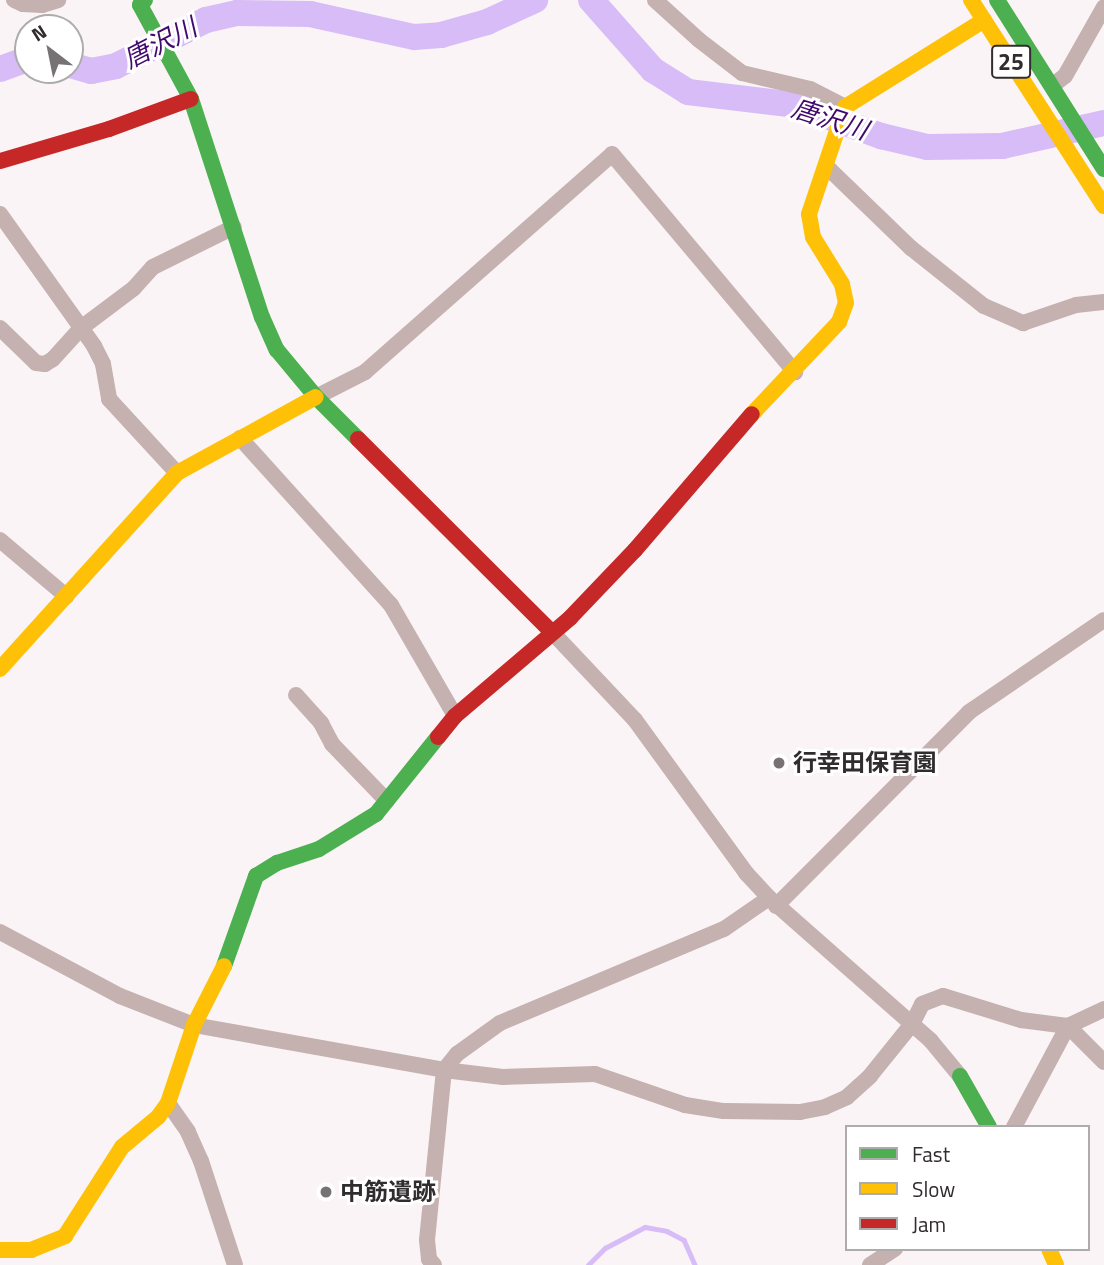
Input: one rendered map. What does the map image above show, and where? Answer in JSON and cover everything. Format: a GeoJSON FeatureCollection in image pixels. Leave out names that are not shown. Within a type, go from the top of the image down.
{"type":"FeatureCollection","features":[{"type":"Feature","properties":{"kind":"street"},"geometry":{"type":"LineString","coordinates":[[14,0],[23,4],[41,5],[58,0]]}},
{"type":"Feature","properties":{"kind":"street"},"geometry":{"type":"LineString","coordinates":[[655,0],[699,40],[742,73],[810,89],[845,107]]}},
{"type":"Feature","properties":{"kind":"street","name":"25"},"geometry":{"type":"LineString","coordinates":[[971,0],[1104,206]]}},
{"type":"Feature","properties":{"kind":"street","name":"25"},"geometry":{"type":"LineString","coordinates":[[998,0],[1070,116],[1099,157]]}},
{"type":"Feature","properties":{"kind":"street"},"geometry":{"type":"LineString","coordinates":[[140,2],[191,99],[262,317],[277,351],[316,397],[552,632],[635,720],[746,873],[773,902],[931,1041],[960,1076],[988,1125]]}},
{"type":"Feature","properties":{"kind":"street"},"geometry":{"type":"LineString","coordinates":[[1052,86],[1065,76],[1104,7]]}},
{"type":"Feature","properties":{"kind":"street"},"geometry":{"type":"LineString","coordinates":[[0,1250],[31,1250],[65,1236],[122,1147],[158,1117],[168,1103],[194,1025],[224,967],[256,876],[277,863],[318,849],[376,814],[455,716],[569,618],[635,550],[741,425],[795,372],[839,322],[846,303],[842,284],[809,228],[809,214],[845,107],[984,19]]}},
{"type":"Feature","properties":{"kind":"street"},"geometry":{"type":"LineString","coordinates":[[0,162],[191,99]]}},
{"type":"Feature","properties":{"kind":"street"},"geometry":{"type":"LineString","coordinates":[[0,669],[177,473],[365,372],[612,154],[795,372]]}},
{"type":"Feature","properties":{"kind":"street"},"geometry":{"type":"LineString","coordinates":[[827,167],[911,248],[984,306],[1023,323],[1076,304],[1104,302]]}},
{"type":"Feature","properties":{"kind":"street"},"geometry":{"type":"LineString","coordinates":[[0,214],[81,328],[103,364],[108,400],[177,473]]}},
{"type":"Feature","properties":{"kind":"street"},"geometry":{"type":"LineString","coordinates":[[0,328],[36,363],[45,364],[53,359],[81,328],[134,288],[153,267],[234,227]]}},
{"type":"Feature","properties":{"kind":"street"},"geometry":{"type":"LineString","coordinates":[[240,438],[359,566],[391,605],[455,716]]}},
{"type":"Feature","properties":{"kind":"street"},"geometry":{"type":"LineString","coordinates":[[0,540],[66,596]]}},
{"type":"Feature","properties":{"kind":"street"},"geometry":{"type":"LineString","coordinates":[[431,1263],[427,1240],[444,1070],[457,1054],[500,1024],[724,929],[773,902],[970,712],[1104,620]]}},
{"type":"Feature","properties":{"kind":"street"},"geometry":{"type":"LineString","coordinates":[[296,695],[321,723],[332,744],[387,801]]}},
{"type":"Feature","properties":{"kind":"street"},"geometry":{"type":"LineString","coordinates":[[0,932],[120,996],[194,1025],[444,1070],[503,1077],[595,1074],[685,1105],[724,1111],[800,1112],[825,1107],[847,1097],[870,1076],[912,1024],[922,1004],[943,996],[1021,1020],[1068,1026],[1104,1009]]}},
{"type":"Feature","properties":{"kind":"street"},"geometry":{"type":"LineString","coordinates":[[1068,1026],[1104,1062]]}},
{"type":"Feature","properties":{"kind":"street"},"geometry":{"type":"LineString","coordinates":[[1015,1125],[1068,1026]]}},
{"type":"Feature","properties":{"kind":"street"},"geometry":{"type":"LineString","coordinates":[[168,1103],[188,1132],[201,1161],[235,1265]]}},
{"type":"Feature","properties":{"kind":"street"},"geometry":{"type":"LineString","coordinates":[[870,1265],[893,1256]]}},
{"type":"Feature","properties":{"kind":"waterway","name":"唐沢川"},"geometry":{"type":"LineString","coordinates":[[84,69],[91,71],[116,66],[206,20],[237,13],[310,14],[414,37],[441,35],[487,22],[535,0]]}},
{"type":"Feature","properties":{"kind":"waterway","name":"唐沢川"},"geometry":{"type":"LineString","coordinates":[[591,0],[653,70],[688,92],[797,105],[881,136],[927,147],[1002,146],[1104,123]]}},
{"type":"Feature","properties":{"kind":"waterway","name":"唐沢川"},"geometry":{"type":"LineString","coordinates":[[0,69],[14,64]]}},
{"type":"Feature","properties":{"kind":"waterway"},"geometry":{"type":"LineString","coordinates":[[588,1265],[605,1248],[645,1227],[667,1231],[684,1240],[695,1265]]}},
{"type":"Feature","properties":{"kind":"traffic: fast"},"geometry":{"type":"LineString","coordinates":[[145,0],[140,5],[191,99],[262,317],[277,350],[316,397],[358,439]]}},
{"type":"Feature","properties":{"kind":"traffic: fast"},"geometry":{"type":"LineString","coordinates":[[997,0],[1104,169]]}},
{"type":"Feature","properties":{"kind":"traffic: fast"},"geometry":{"type":"LineString","coordinates":[[224,966],[256,876],[277,863],[319,849],[376,814],[438,737]]}},
{"type":"Feature","properties":{"kind":"traffic: fast"},"geometry":{"type":"LineString","coordinates":[[960,1076],[988,1125]]}},
{"type":"Feature","properties":{"kind":"traffic: slow"},"geometry":{"type":"LineString","coordinates":[[971,0],[1104,206]]}},
{"type":"Feature","properties":{"kind":"traffic: slow"},"geometry":{"type":"LineString","coordinates":[[752,414],[839,322],[846,303],[842,284],[813,237],[809,214],[845,107],[984,20]]}},
{"type":"Feature","properties":{"kind":"traffic: slow"},"geometry":{"type":"LineString","coordinates":[[0,669],[177,473],[316,397]]}},
{"type":"Feature","properties":{"kind":"traffic: slow"},"geometry":{"type":"LineString","coordinates":[[0,1250],[31,1250],[65,1236],[122,1147],[158,1117],[168,1103],[194,1025],[224,966]]}},
{"type":"Feature","properties":{"kind":"traffic: slow"},"geometry":{"type":"LineString","coordinates":[[1050,1251],[1056,1265]]}},
{"type":"Feature","properties":{"kind":"traffic: jam"},"geometry":{"type":"LineString","coordinates":[[0,161],[109,129],[191,99]]}},
{"type":"Feature","properties":{"kind":"traffic: jam"},"geometry":{"type":"LineString","coordinates":[[438,737],[455,716],[570,618],[635,550],[752,414]]}},
{"type":"Feature","properties":{"kind":"traffic: jam"},"geometry":{"type":"LineString","coordinates":[[358,439],[552,632]]}},
{"type":"Feature","properties":{"kind":"place","name":"行幸田保育園"},"geometry":{"type":"Point","coordinates":[779,763]}},
{"type":"Feature","properties":{"kind":"place","name":"中筋遺跡"},"geometry":{"type":"Point","coordinates":[326,1192]}}]}
